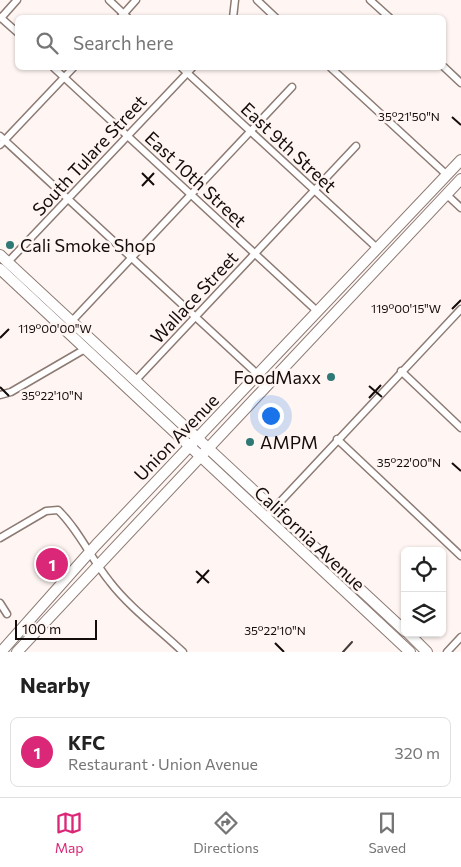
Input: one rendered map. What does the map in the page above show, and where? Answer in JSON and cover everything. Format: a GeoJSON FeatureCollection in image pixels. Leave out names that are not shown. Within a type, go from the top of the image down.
{"type":"FeatureCollection","features":[{"type":"Feature","properties":{"kind":"main road","name":"Union Avenue"},"geometry":{"type":"LineString","coordinates":[[1,652],[88,553],[461,160]]}},
{"type":"Feature","properties":{"kind":"main road"},"geometry":{"type":"LineString","coordinates":[[446,194],[447,185],[461,169]]}},
{"type":"Feature","properties":{"kind":"main road","name":"Union Avenue"},"geometry":{"type":"LineString","coordinates":[[16,652],[461,179]]}},
{"type":"Feature","properties":{"kind":"main road"},"geometry":{"type":"LineString","coordinates":[[0,255],[4,263],[32,284],[120,366]]}},
{"type":"Feature","properties":{"kind":"main road"},"geometry":{"type":"LineString","coordinates":[[0,270],[35,302],[62,320],[69,323],[72,321]]}},
{"type":"Feature","properties":{"kind":"main road","name":"California Avenue"},"geometry":{"type":"LineString","coordinates":[[35,302],[189,448],[410,652]]}},
{"type":"Feature","properties":{"kind":"main road"},"geometry":{"type":"LineString","coordinates":[[85,349],[90,346],[111,365],[120,366]]}},
{"type":"Feature","properties":{"kind":"main road","name":"California Avenue"},"geometry":{"type":"LineString","coordinates":[[120,366],[401,627]]}},
{"type":"Feature","properties":{"kind":"main road"},"geometry":{"type":"LineString","coordinates":[[351,597],[356,595],[377,611],[387,614]]}},
{"type":"Feature","properties":{"kind":"main road"},"geometry":{"type":"LineString","coordinates":[[412,637],[428,652]]}},
{"type":"Feature","properties":{"kind":"street"},"geometry":{"type":"LineString","coordinates":[[15,30],[0,17],[17,0]]}},
{"type":"Feature","properties":{"kind":"street"},"geometry":{"type":"LineString","coordinates":[[109,0],[123,15]]}},
{"type":"Feature","properties":{"kind":"street"},"geometry":{"type":"LineString","coordinates":[[125,15],[136,0]]}},
{"type":"Feature","properties":{"kind":"street"},"geometry":{"type":"LineString","coordinates":[[233,15],[235,0]]}},
{"type":"Feature","properties":{"kind":"street"},"geometry":{"type":"LineString","coordinates":[[257,0],[273,15]]}},
{"type":"Feature","properties":{"kind":"street"},"geometry":{"type":"LineString","coordinates":[[370,0],[387,15]]}},
{"type":"Feature","properties":{"kind":"street"},"geometry":{"type":"LineString","coordinates":[[446,69],[461,83]]}},
{"type":"Feature","properties":{"kind":"street","name":"East 10th Street"},"geometry":{"type":"LineString","coordinates":[[56,70],[318,312]]}},
{"type":"Feature","properties":{"kind":"street"},"geometry":{"type":"LineString","coordinates":[[71,70],[1,141],[68,199],[268,384]]}},
{"type":"Feature","properties":{"kind":"street","name":"South Tulare Street"},"geometry":{"type":"LineString","coordinates":[[4,263],[128,136],[186,70]]}},
{"type":"Feature","properties":{"kind":"street","name":"East 9th Street"},"geometry":{"type":"LineString","coordinates":[[188,70],[377,248]]}},
{"type":"Feature","properties":{"kind":"street"},"geometry":{"type":"LineString","coordinates":[[333,70],[447,175]]}},
{"type":"Feature","properties":{"kind":"street"},"geometry":{"type":"LineString","coordinates":[[72,321],[292,87]]}},
{"type":"Feature","properties":{"kind":"street","name":"Wallace Street"},"geometry":{"type":"LineString","coordinates":[[136,380],[356,146]]}},
{"type":"Feature","properties":{"kind":"street"},"geometry":{"type":"LineString","coordinates":[[446,194],[461,208]]}},
{"type":"Feature","properties":{"kind":"street"},"geometry":{"type":"LineString","coordinates":[[265,518],[337,439],[461,309]]}},
{"type":"Feature","properties":{"kind":"street"},"geometry":{"type":"LineString","coordinates":[[0,395],[11,392],[85,349]]}},
{"type":"Feature","properties":{"kind":"street"},"geometry":{"type":"LineString","coordinates":[[401,371],[461,428]]}},
{"type":"Feature","properties":{"kind":"street"},"geometry":{"type":"LineString","coordinates":[[337,439],[461,556]]}},
{"type":"Feature","properties":{"kind":"street"},"geometry":{"type":"LineString","coordinates":[[0,538],[46,511],[58,510],[68,520],[88,553],[116,589],[182,652]]}},
{"type":"Feature","properties":{"kind":"street"},"geometry":{"type":"LineString","coordinates":[[0,603],[7,614]]}},
{"type":"Feature","properties":{"kind":"street"},"geometry":{"type":"LineString","coordinates":[[447,652],[461,637]]}},
{"type":"Feature","properties":{"kind":"railway"},"geometry":{"type":"LineString","coordinates":[[343,652],[352,642]]}},
{"type":"Feature","properties":{"kind":"place","name":"Cali Smoke Shop"},"geometry":{"type":"Point","coordinates":[10,245]}},
{"type":"Feature","properties":{"kind":"place","name":"FoodMaxx"},"geometry":{"type":"Point","coordinates":[331,377]}},
{"type":"Feature","properties":{"kind":"place","name":"AMPM"},"geometry":{"type":"Point","coordinates":[250,442]}},
{"type":"Feature","properties":{"kind":"place","name":"KFC"},"geometry":{"type":"Point","coordinates":[52,564]}}]}
